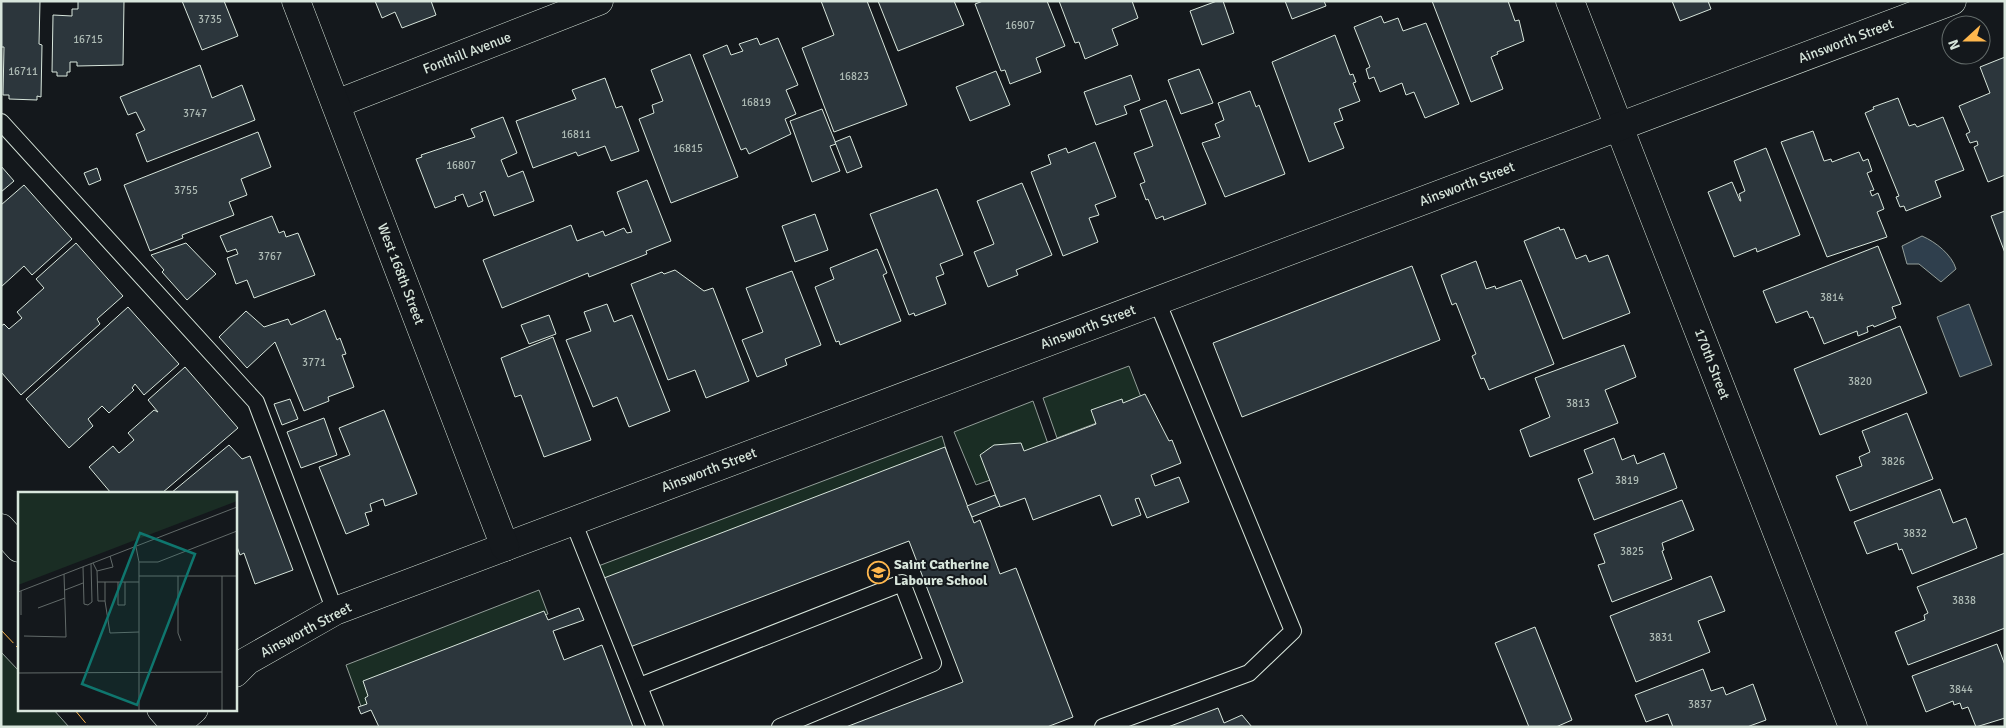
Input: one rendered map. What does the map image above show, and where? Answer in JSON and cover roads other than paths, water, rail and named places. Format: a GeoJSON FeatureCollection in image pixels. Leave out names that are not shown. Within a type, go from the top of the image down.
{"type":"FeatureCollection","features":[{"type":"Feature","properties":{"kind":"street","name":"West 168th Street"},"geometry":{"type":"LineString","coordinates":[[296,1],[505,547]]}},
{"type":"Feature","properties":{"kind":"street","name":"Fonthill Avenue"},"geometry":{"type":"LineString","coordinates":[[336,104],[599,1]]}},
{"type":"Feature","properties":{"kind":"street","name":"170th Street"},"geometry":{"type":"LineString","coordinates":[[1570,1],[1853,727]]}},
{"type":"Feature","properties":{"kind":"street","name":"Ainsworth Street"},"geometry":{"type":"LineString","coordinates":[[236,672],[247,661],[335,612],[1952,1]]}},
{"type":"Feature","properties":{"kind":"street"},"geometry":{"type":"LineString","coordinates":[[1,528],[18,547]]}},
{"type":"Feature","properties":{"kind":"lane"},"geometry":{"type":"LineString","coordinates":[[1,122],[256,402],[335,612]]}},
{"type":"Feature","properties":{"kind":"lane"},"geometry":{"type":"LineString","coordinates":[[1103,727],[1250,674],[1293,631],[1157,301]]}},
{"type":"Feature","properties":{"kind":"lane"},"geometry":{"type":"LineString","coordinates":[[574,521],[655,727]]}},
{"type":"Feature","properties":{"kind":"lane"},"geometry":{"type":"LineString","coordinates":[[640,686],[902,582],[933,663],[780,727]]}},
{"type":"Feature","properties":{"kind":"water"},"geometry":{"type":"Polygon","coordinates":[[[1922,236],[1943,250],[1954,264],[1956,269],[1941,282],[1919,264],[1907,264],[1902,246],[1922,236]]]}},
{"type":"Feature","properties":{"kind":"water"},"geometry":{"type":"Polygon","coordinates":[[[1969,304],[1992,365],[1960,377],[1937,317],[1969,304]]]}},
{"type":"Feature","properties":{"kind":"place","name":"Saint Catherine Laboure School"},"geometry":{"type":"Point","coordinates":[878,572]}}]}
